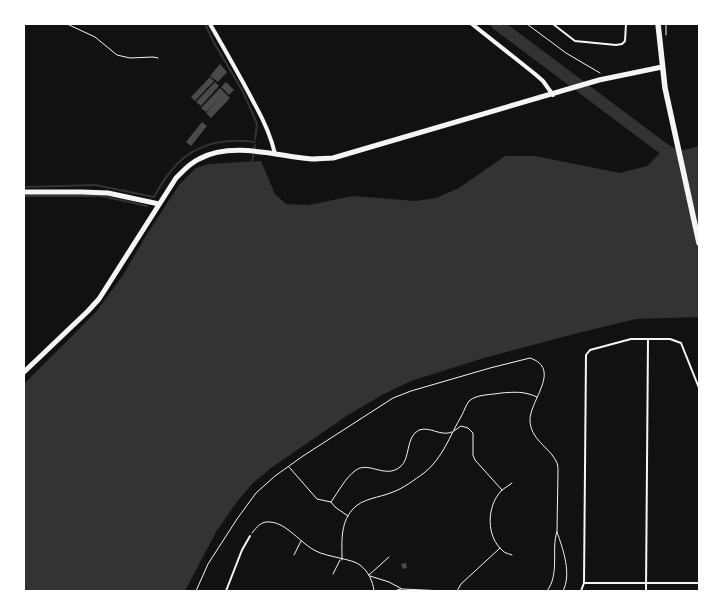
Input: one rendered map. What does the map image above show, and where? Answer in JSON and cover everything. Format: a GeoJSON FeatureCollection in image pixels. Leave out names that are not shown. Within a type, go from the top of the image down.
{"type":"FeatureCollection","features":[{"type":"Feature","properties":{"kind":"main road"},"geometry":{"type":"LineString","coordinates":[[658,24],[665,88],[699,243]]}},
{"type":"Feature","properties":{"kind":"street"},"geometry":{"type":"LineString","coordinates":[[210,24],[262,119],[273,144],[275,154]]}},
{"type":"Feature","properties":{"kind":"street"},"geometry":{"type":"LineString","coordinates":[[472,24],[535,74],[553,95]]}},
{"type":"Feature","properties":{"kind":"street"},"geometry":{"type":"LineString","coordinates":[[24,372],[99,299],[176,178],[199,158],[230,150],[313,159],[333,158],[553,95],[599,80],[662,67]]}},
{"type":"Feature","properties":{"kind":"street"},"geometry":{"type":"LineString","coordinates":[[24,192],[108,193],[159,204]]}},
{"type":"Feature","properties":{"kind":"lane"},"geometry":{"type":"LineString","coordinates":[[553,24],[575,41],[616,45],[622,44],[625,41],[626,24]]}},
{"type":"Feature","properties":{"kind":"lane"},"geometry":{"type":"LineString","coordinates":[[581,591],[584,583],[586,355],[590,350],[607,344],[631,339],[670,339],[681,343],[699,388]]}},
{"type":"Feature","properties":{"kind":"lane"},"geometry":{"type":"LineString","coordinates":[[646,591],[648,339]]}},
{"type":"Feature","properties":{"kind":"lane"},"geometry":{"type":"LineString","coordinates":[[226,591],[242,550],[250,536]]}},
{"type":"Feature","properties":{"kind":"lane"},"geometry":{"type":"LineString","coordinates":[[584,583],[699,583]]}},
{"type":"Feature","properties":{"kind":"path"},"geometry":{"type":"LineString","coordinates":[[67,24],[95,37],[117,55],[130,58],[153,56],[158,58]]}},
{"type":"Feature","properties":{"kind":"path"},"geometry":{"type":"LineString","coordinates":[[527,24],[566,53],[607,78]]}},
{"type":"Feature","properties":{"kind":"path"},"geometry":{"type":"LineString","coordinates":[[196,591],[208,564],[248,503],[274,476],[288,466],[393,398],[411,391],[530,358],[541,364],[544,378],[532,410],[530,420],[531,428],[540,443],[557,462],[557,531],[565,558],[567,578],[563,591]]}},
{"type":"Feature","properties":{"kind":"path"},"geometry":{"type":"LineString","coordinates":[[333,574],[341,559],[345,520],[352,510],[362,502],[393,492],[425,472],[444,450],[469,401],[478,396],[520,391],[537,397]]}},
{"type":"Feature","properties":{"kind":"path"},"geometry":{"type":"LineString","coordinates":[[331,502],[343,483],[356,470],[362,467],[383,472],[392,471],[400,467],[405,461],[412,438],[415,433],[420,430],[427,429],[446,434],[461,426],[468,428],[473,433],[473,455],[475,460],[502,490]]}},
{"type":"Feature","properties":{"kind":"path"},"geometry":{"type":"LineString","coordinates":[[288,466],[317,499],[331,502],[335,507],[348,516]]}},
{"type":"Feature","properties":{"kind":"path"},"geometry":{"type":"LineString","coordinates":[[512,483],[502,490],[497,497],[490,516],[490,526],[493,535],[503,551],[512,555]]}},
{"type":"Feature","properties":{"kind":"path"},"geometry":{"type":"LineString","coordinates":[[250,536],[257,526],[263,522],[277,524],[289,531],[315,551],[359,564],[369,576],[374,591]]}},
{"type":"Feature","properties":{"kind":"path"},"geometry":{"type":"LineString","coordinates":[[547,591],[554,577],[554,540],[557,531]]}},
{"type":"Feature","properties":{"kind":"path"},"geometry":{"type":"LineString","coordinates":[[294,554],[301,540]]}},
{"type":"Feature","properties":{"kind":"path"},"geometry":{"type":"LineString","coordinates":[[457,591],[461,584],[501,548]]}},
{"type":"Feature","properties":{"kind":"path"},"geometry":{"type":"LineString","coordinates":[[369,576],[389,557]]}},
{"type":"Feature","properties":{"kind":"path"},"geometry":{"type":"LineString","coordinates":[[369,576],[389,582],[402,589]]}},
{"type":"Feature","properties":{"kind":"path"},"geometry":{"type":"LineString","coordinates":[[394,591],[402,589],[445,591]]}},
{"type":"Feature","properties":{"kind":"shaded area"},"geometry":{"type":"Polygon","coordinates":[[[699,146],[699,317],[636,319],[578,333],[484,358],[411,381],[382,395],[348,415],[271,468],[252,484],[236,503],[216,532],[185,591],[24,591],[24,384],[96,312],[123,275],[147,234],[179,185],[196,168],[208,164],[261,161],[275,194],[286,204],[309,205],[353,196],[416,201],[436,198],[459,188],[505,156],[535,156],[620,173],[647,166],[664,149],[684,150],[699,146]]]}},
{"type":"Feature","properties":{"kind":"building"},"geometry":{"type":"Polygon","coordinates":[[[220,64],[227,72],[218,82],[210,76],[220,64]]]}},
{"type":"Feature","properties":{"kind":"building"},"geometry":{"type":"Polygon","coordinates":[[[210,77],[214,81],[195,101],[191,97],[210,77]]]}},
{"type":"Feature","properties":{"kind":"building"},"geometry":{"type":"Polygon","coordinates":[[[215,82],[219,86],[201,106],[196,102],[215,82]]]}},
{"type":"Feature","properties":{"kind":"building"},"geometry":{"type":"Polygon","coordinates":[[[226,82],[234,90],[229,95],[221,87],[226,82]]]}},
{"type":"Feature","properties":{"kind":"building"},"geometry":{"type":"Polygon","coordinates":[[[220,88],[230,98],[211,118],[206,113],[220,98],[206,112],[201,108],[220,88]]]}},
{"type":"Feature","properties":{"kind":"building"},"geometry":{"type":"Polygon","coordinates":[[[202,122],[207,126],[191,146],[186,142],[202,122]]]}},
{"type":"Feature","properties":{"kind":"building"},"geometry":{"type":"Polygon","coordinates":[[[406,563],[407,568],[403,569],[401,564],[406,563]]]}},
{"type":"Feature","properties":{"kind":"waterway"},"geometry":{"type":"LineString","coordinates":[[205,24],[213,41],[242,90],[252,112],[257,124],[255,139]]}},
{"type":"Feature","properties":{"kind":"waterway"},"geometry":{"type":"LineString","coordinates":[[497,24],[664,149],[699,170]]}},
{"type":"Feature","properties":{"kind":"waterway"},"geometry":{"type":"LineString","coordinates":[[24,187],[95,185],[154,197],[166,177],[179,162],[198,149],[220,142],[255,142]]}},
{"type":"Feature","properties":{"kind":"waterway"},"geometry":{"type":"LineString","coordinates":[[252,163],[255,145]]}},
{"type":"Feature","properties":{"kind":"waterway"},"geometry":{"type":"LineString","coordinates":[[24,196],[102,196],[147,206]]}}]}
